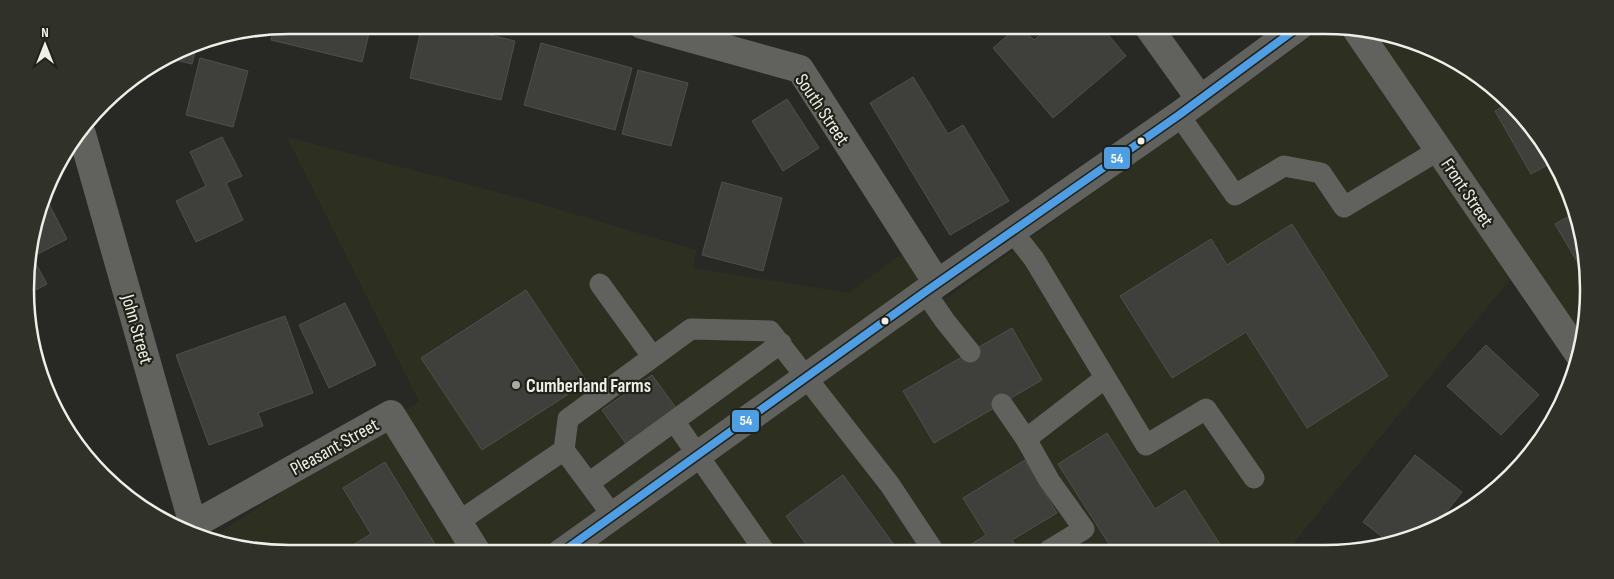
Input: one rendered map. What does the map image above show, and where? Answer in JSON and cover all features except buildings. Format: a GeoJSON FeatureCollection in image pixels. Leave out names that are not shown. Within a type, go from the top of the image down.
{"type":"FeatureCollection","features":[{"type":"Feature","properties":{"kind":"street","name":"South Street"},"geometry":{"type":"LineString","coordinates":[[674,34],[800,69],[931,287]]}},
{"type":"Feature","properties":{"kind":"street"},"geometry":{"type":"LineString","coordinates":[[1153,34],[1200,99]]}},
{"type":"Feature","properties":{"kind":"street"},"geometry":{"type":"LineString","coordinates":[[572,545],[931,287],[1179,115],[1289,34]]}},
{"type":"Feature","properties":{"kind":"street","name":"Front Street"},"geometry":{"type":"LineString","coordinates":[[1361,37],[1574,347]]}},
{"type":"Feature","properties":{"kind":"street","name":"John Street"},"geometry":{"type":"LineString","coordinates":[[83,139],[189,525]]}},
{"type":"Feature","properties":{"kind":"street","name":"Pleasant Street"},"geometry":{"type":"LineString","coordinates":[[192,526],[391,414],[472,545]]}},
{"type":"Feature","properties":{"kind":"lane"},"geometry":{"type":"LineString","coordinates":[[1179,115],[1235,195],[1284,166],[1321,173],[1344,207],[1439,150]]}},
{"type":"Feature","properties":{"kind":"lane"},"geometry":{"type":"LineString","coordinates":[[1012,231],[1034,259],[1146,445],[1206,409],[1254,478]]}},
{"type":"Feature","properties":{"kind":"lane"},"geometry":{"type":"LineString","coordinates":[[600,284],[652,356]]}},
{"type":"Feature","properties":{"kind":"lane"},"geometry":{"type":"LineString","coordinates":[[931,287],[945,321],[970,352]]}},
{"type":"Feature","properties":{"kind":"lane"},"geometry":{"type":"LineString","coordinates":[[613,516],[564,450],[568,419],[691,328],[770,331],[890,485],[930,545]]}},
{"type":"Feature","properties":{"kind":"lane"},"geometry":{"type":"LineString","coordinates":[[589,483],[780,343]]}},
{"type":"Feature","properties":{"kind":"lane"},"geometry":{"type":"LineString","coordinates":[[1026,439],[1105,378]]}},
{"type":"Feature","properties":{"kind":"lane"},"geometry":{"type":"LineString","coordinates":[[1002,404],[1026,439],[1049,480],[1084,529],[1058,545]]}},
{"type":"Feature","properties":{"kind":"lane"},"geometry":{"type":"LineString","coordinates":[[674,421],[760,545]]}},
{"type":"Feature","properties":{"kind":"lane"},"geometry":{"type":"LineString","coordinates":[[458,522],[564,450]]}},
{"type":"Feature","properties":{"kind":"shaded area"},"geometry":{"type":"Polygon","coordinates":[[[1314,34],[1358,36],[1407,47],[1452,68],[1493,97],[1517,121],[1537,147],[1554,176],[1572,223],[1580,273],[1580,306],[1576,334],[1525,261],[1292,545],[273,545],[217,535],[419,401],[287,137],[527,200],[696,250],[693,268],[849,293],[908,249],[945,299],[1314,34]]]}},
{"type":"Feature","properties":{"kind":"transit line","name":"54"},"geometry":{"type":"LineString","coordinates":[[572,545],[925,292],[1179,115],[1289,34]]}},
{"type":"Feature","properties":{"kind":"place","name":"Cumberland Farms"},"geometry":{"type":"Point","coordinates":[516,385]}}]}
